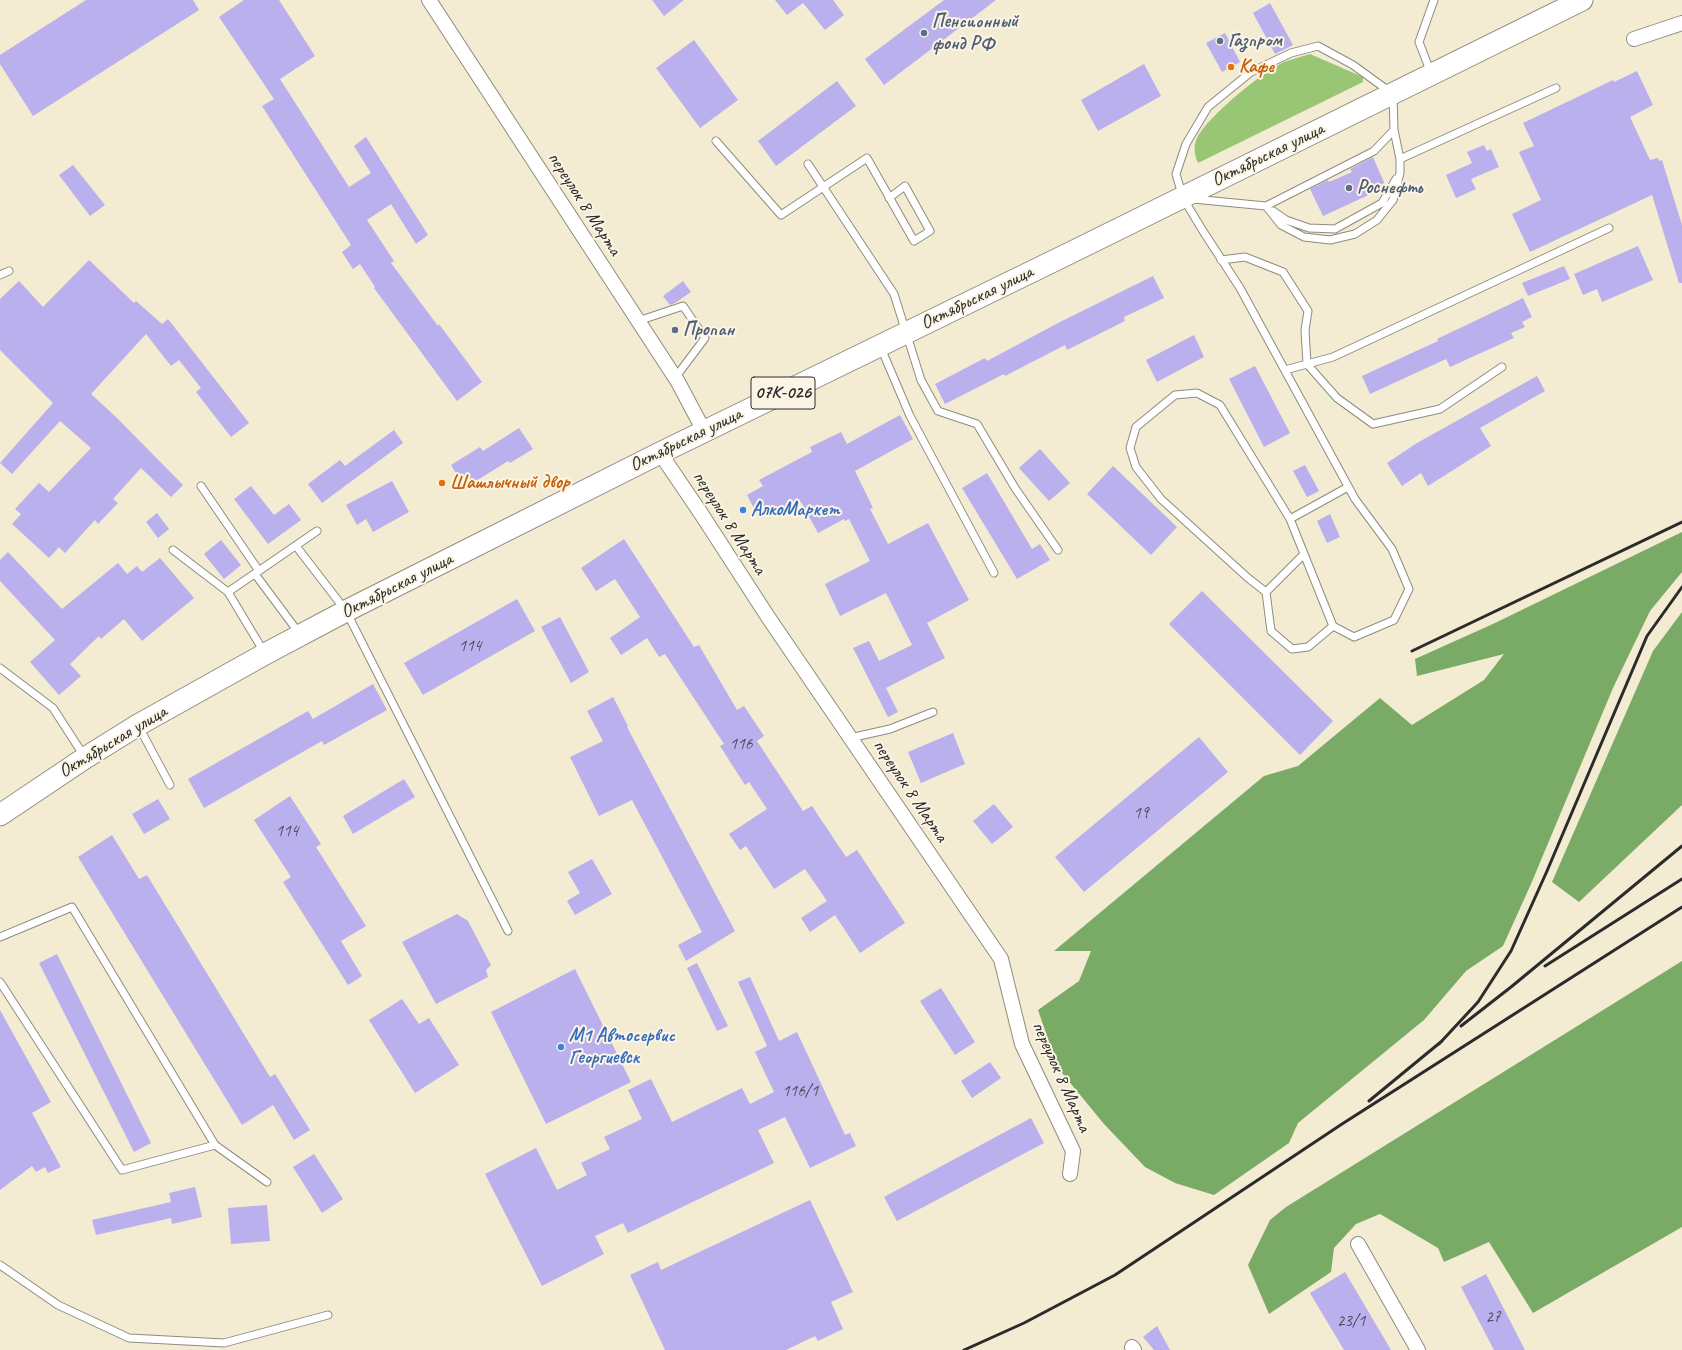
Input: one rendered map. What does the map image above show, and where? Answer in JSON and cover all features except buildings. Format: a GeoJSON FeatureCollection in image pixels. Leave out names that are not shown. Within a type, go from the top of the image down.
{"type":"FeatureCollection","features":[{"type":"Feature","properties":{"kind":"main road","name":"Октябрьская улица"},"geometry":{"type":"LineString","coordinates":[[0,815],[85,758],[138,725],[265,654],[346,611],[704,431],[1183,198],[1393,94],[1432,73],[1582,0]]}},
{"type":"Feature","properties":{"kind":"street","name":"переулок 8 Марта"},"geometry":{"type":"LineString","coordinates":[[429,0],[675,378],[704,431]]}},
{"type":"Feature","properties":{"kind":"street"},"geometry":{"type":"LineString","coordinates":[[1634,39],[1682,23]]}},
{"type":"Feature","properties":{"kind":"street","name":"переулок 8 Марта"},"geometry":{"type":"LineString","coordinates":[[660,453],[768,617],[1001,959],[1022,1044],[1073,1150],[1070,1174]]}},
{"type":"Feature","properties":{"kind":"street"},"geometry":{"type":"LineString","coordinates":[[1358,1244],[1418,1350]]}},
{"type":"Feature","properties":{"kind":"lane"},"geometry":{"type":"LineString","coordinates":[[1432,73],[1419,42],[1434,0]]}},
{"type":"Feature","properties":{"kind":"lane"},"geometry":{"type":"LineString","coordinates":[[1266,206],[1282,225],[1304,237],[1330,240],[1355,234],[1377,220],[1393,200],[1400,173],[1400,159],[1394,130],[1393,94],[1353,66],[1318,46],[1291,53],[1251,72],[1208,107],[1186,144],[1176,174],[1183,198],[1240,288],[1348,487],[1355,499],[1392,549],[1409,589],[1394,620],[1354,637],[1333,626],[1290,519],[1220,405],[1197,393],[1174,395],[1136,427],[1130,448],[1136,467],[1161,499],[1248,578],[1266,592],[1271,631],[1292,649],[1308,648],[1333,626]]}},
{"type":"Feature","properties":{"kind":"lane"},"geometry":{"type":"LineString","coordinates":[[1400,159],[1556,88]]}},
{"type":"Feature","properties":{"kind":"lane"},"geometry":{"type":"LineString","coordinates":[[1266,206],[1374,151],[1394,130]]}},
{"type":"Feature","properties":{"kind":"lane"},"geometry":{"type":"LineString","coordinates":[[716,141],[782,215],[867,158],[914,241],[930,232],[905,186],[890,198]]}},
{"type":"Feature","properties":{"kind":"lane"},"geometry":{"type":"LineString","coordinates":[[808,164],[894,294],[921,380],[938,411],[977,424],[1015,488],[1058,550]]}},
{"type":"Feature","properties":{"kind":"lane"},"geometry":{"type":"LineString","coordinates":[[1183,198],[1266,206],[1286,220],[1309,228],[1335,229],[1382,203],[1400,173]]}},
{"type":"Feature","properties":{"kind":"lane"},"geometry":{"type":"LineString","coordinates":[[1285,370],[1333,357],[1609,228]]}},
{"type":"Feature","properties":{"kind":"lane"},"geometry":{"type":"LineString","coordinates":[[1222,260],[1245,257],[1283,272],[1308,311],[1304,330],[1307,364],[1337,398],[1373,424],[1440,409],[1502,367]]}},
{"type":"Feature","properties":{"kind":"lane"},"geometry":{"type":"LineString","coordinates":[[0,275],[9,271]]}},
{"type":"Feature","properties":{"kind":"lane"},"geometry":{"type":"LineString","coordinates":[[638,321],[683,306],[705,338],[675,378]]}},
{"type":"Feature","properties":{"kind":"lane"},"geometry":{"type":"LineString","coordinates":[[880,346],[910,416],[994,573]]}},
{"type":"Feature","properties":{"kind":"lane"},"geometry":{"type":"LineString","coordinates":[[201,486],[257,573],[301,636]]}},
{"type":"Feature","properties":{"kind":"lane"},"geometry":{"type":"LineString","coordinates":[[1290,519],[1348,487]]}},
{"type":"Feature","properties":{"kind":"lane"},"geometry":{"type":"LineString","coordinates":[[228,592],[317,531]]}},
{"type":"Feature","properties":{"kind":"lane"},"geometry":{"type":"LineString","coordinates":[[296,546],[346,611],[508,930]]}},
{"type":"Feature","properties":{"kind":"lane"},"geometry":{"type":"LineString","coordinates":[[173,550],[228,592],[265,654]]}},
{"type":"Feature","properties":{"kind":"lane"},"geometry":{"type":"LineString","coordinates":[[1266,592],[1304,554]]}},
{"type":"Feature","properties":{"kind":"lane"},"geometry":{"type":"LineString","coordinates":[[0,668],[52,708],[85,758]]}},
{"type":"Feature","properties":{"kind":"lane"},"geometry":{"type":"LineString","coordinates":[[850,738],[890,729],[933,712]]}},
{"type":"Feature","properties":{"kind":"lane"},"geometry":{"type":"LineString","coordinates":[[138,725],[170,785]]}},
{"type":"Feature","properties":{"kind":"lane"},"geometry":{"type":"LineString","coordinates":[[0,937],[72,907],[215,1145],[267,1182]]}},
{"type":"Feature","properties":{"kind":"lane"},"geometry":{"type":"LineString","coordinates":[[0,982],[122,1170],[215,1145]]}},
{"type":"Feature","properties":{"kind":"lane"},"geometry":{"type":"LineString","coordinates":[[0,1265],[58,1305],[129,1338],[224,1343],[328,1315]]}},
{"type":"Feature","properties":{"kind":"green space"},"geometry":{"type":"Polygon","coordinates":[[[1310,54],[1363,77],[1363,82],[1198,163],[1195,150],[1196,139],[1204,127],[1224,106],[1274,67],[1284,62],[1310,54]]]}},
{"type":"Feature","properties":{"kind":"green space"},"geometry":{"type":"Polygon","coordinates":[[[1682,532],[1682,572],[1650,611],[1613,688],[1531,884],[1503,946],[1466,971],[1424,1020],[1298,1123],[1289,1143],[1214,1195],[1175,1183],[1145,1167],[1104,1124],[1058,1068],[1038,1010],[1079,981],[1091,951],[1054,951],[1264,776],[1298,766],[1380,698],[1412,725],[1484,680],[1504,654],[1417,676],[1415,659],[1495,623],[1682,532]]]}},
{"type":"Feature","properties":{"kind":"green space"},"geometry":{"type":"Polygon","coordinates":[[[1682,612],[1682,805],[1579,902],[1552,882],[1653,651],[1682,612]]]}},
{"type":"Feature","properties":{"kind":"green space"},"geometry":{"type":"Polygon","coordinates":[[[1682,961],[1682,1227],[1533,1313],[1489,1242],[1444,1262],[1438,1248],[1380,1214],[1356,1224],[1334,1248],[1331,1272],[1269,1314],[1248,1265],[1270,1220],[1286,1207],[1682,961]]]}},
{"type":"Feature","properties":{"kind":"railway"},"geometry":{"type":"LineString","coordinates":[[1412,651],[1682,522]]}},
{"type":"Feature","properties":{"kind":"railway"},"geometry":{"type":"LineString","coordinates":[[1439,1044],[1478,1002],[1511,951],[1547,871],[1647,636],[1682,587]]}},
{"type":"Feature","properties":{"kind":"railway"},"geometry":{"type":"LineString","coordinates":[[1461,1026],[1511,987],[1682,846]]}},
{"type":"Feature","properties":{"kind":"railway"},"geometry":{"type":"LineString","coordinates":[[1545,966],[1682,879]]}},
{"type":"Feature","properties":{"kind":"railway"},"geometry":{"type":"LineString","coordinates":[[964,1350],[1024,1323],[1115,1275],[1342,1124],[1682,907]]}},
{"type":"Feature","properties":{"kind":"railway"},"geometry":{"type":"LineString","coordinates":[[1369,1101],[1442,1041]]}},
{"type":"Feature","properties":{"kind":"place","name":"Пенсионный фонд РФ"},"geometry":{"type":"Point","coordinates":[924,33]}},
{"type":"Feature","properties":{"kind":"place","name":"Газпром"},"geometry":{"type":"Point","coordinates":[1220,41]}},
{"type":"Feature","properties":{"kind":"place","name":"Кафе"},"geometry":{"type":"Point","coordinates":[1231,67]}},
{"type":"Feature","properties":{"kind":"place","name":"Роснефть"},"geometry":{"type":"Point","coordinates":[1349,188]}},
{"type":"Feature","properties":{"kind":"place","name":"Пропан"},"geometry":{"type":"Point","coordinates":[675,330]}},
{"type":"Feature","properties":{"kind":"place","name":"Шашлычный двор"},"geometry":{"type":"Point","coordinates":[442,483]}},
{"type":"Feature","properties":{"kind":"place","name":"АлкоМаркет"},"geometry":{"type":"Point","coordinates":[743,510]}},
{"type":"Feature","properties":{"kind":"place","name":"М1 Автосервис Георгиевск"},"geometry":{"type":"Point","coordinates":[561,1047]}}]}
